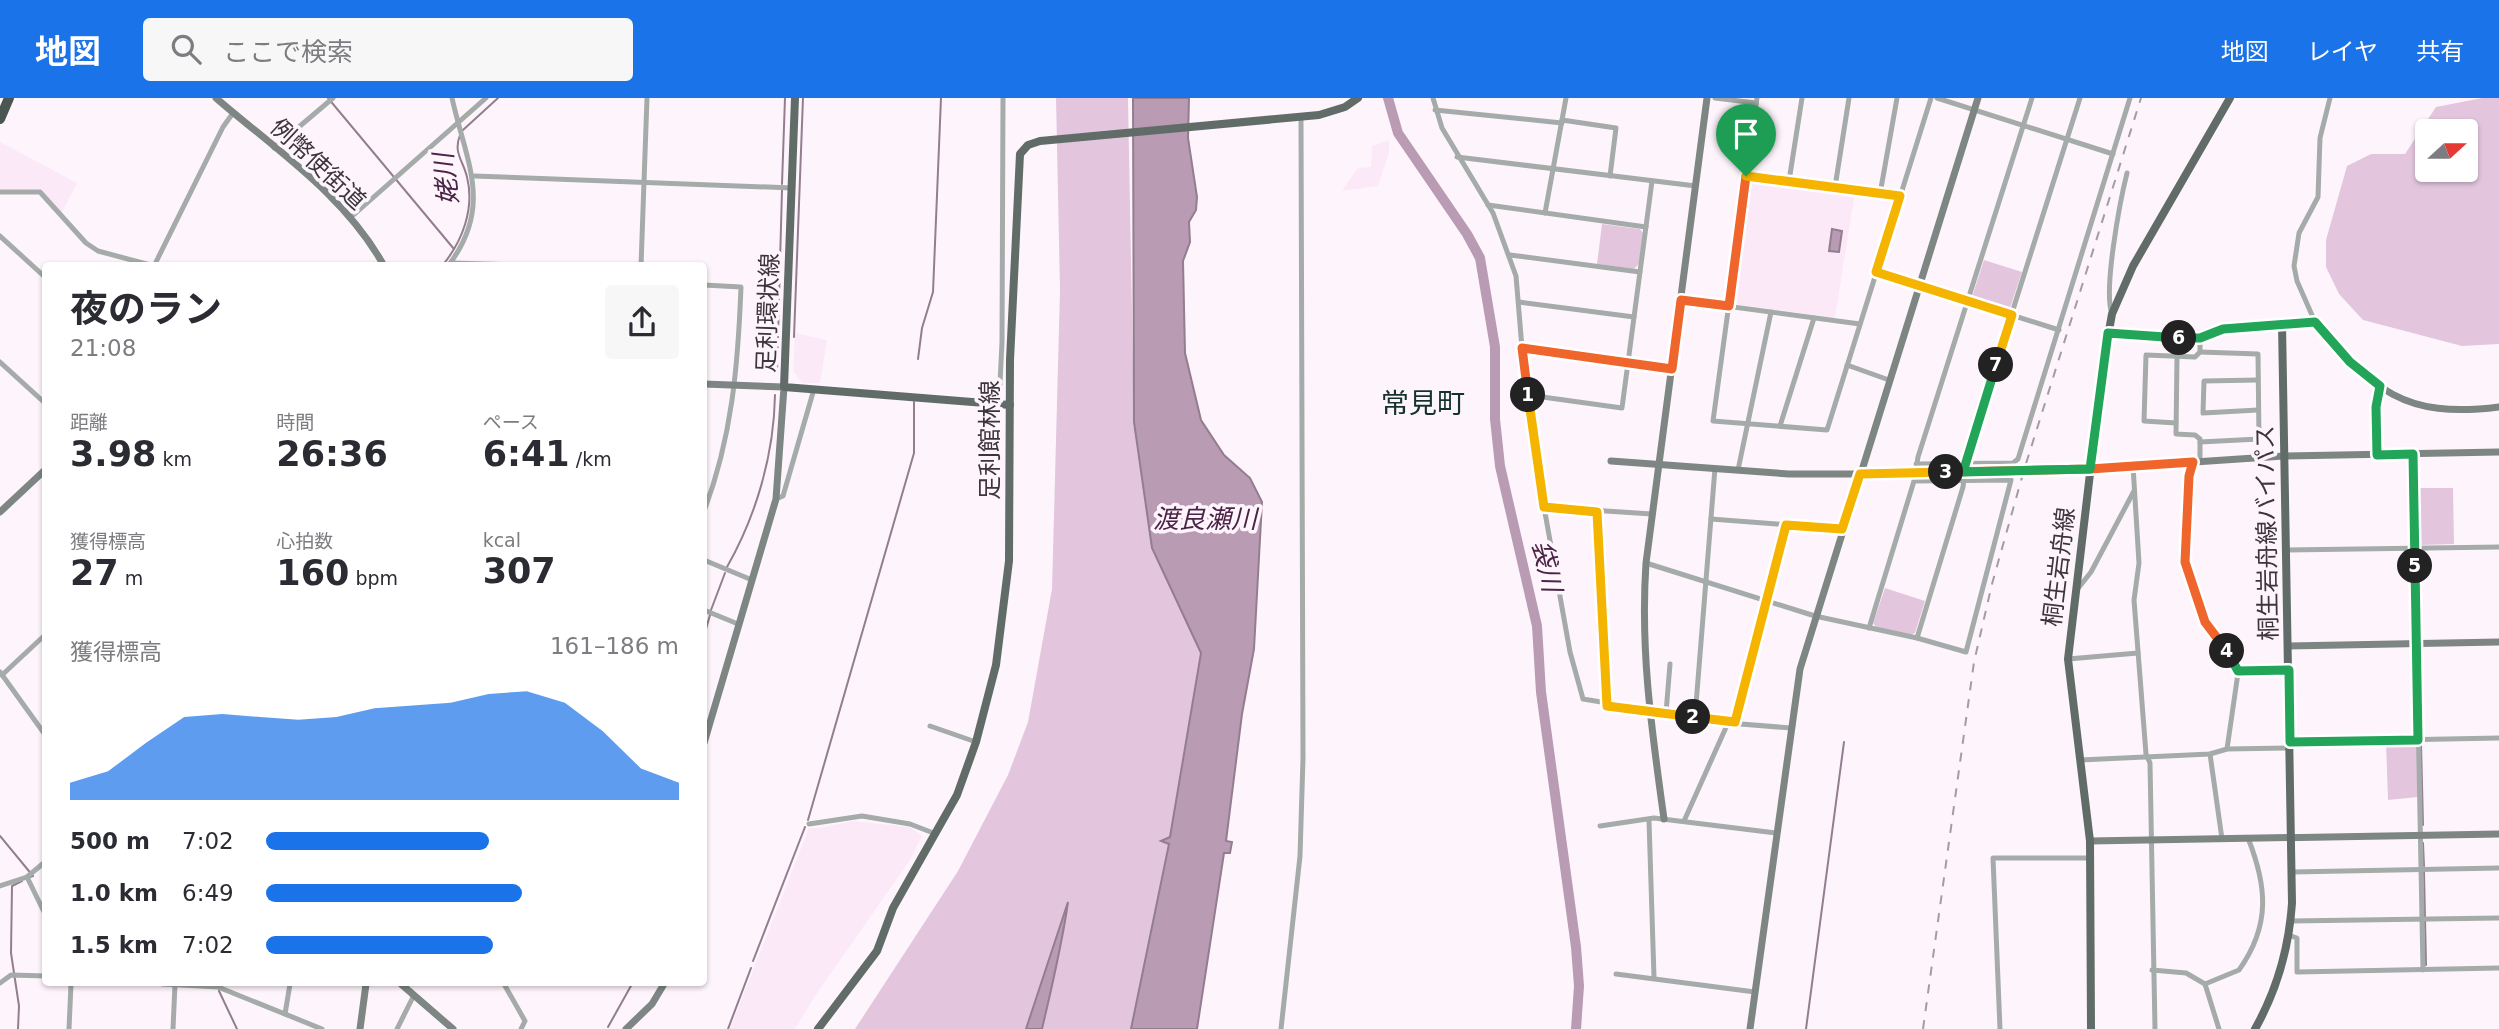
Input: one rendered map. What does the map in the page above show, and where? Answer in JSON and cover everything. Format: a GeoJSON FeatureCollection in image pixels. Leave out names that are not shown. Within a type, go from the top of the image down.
{"type":"FeatureCollection","features":[{"type":"Feature","properties":{"kind":"highway"},"geometry":{"type":"LineString","coordinates":[[0,119],[9,98]]}},
{"type":"Feature","properties":{"kind":"main road","name":"足利環状線"},"geometry":{"type":"LineString","coordinates":[[795,98],[784,387],[1010,405]]}},
{"type":"Feature","properties":{"kind":"main road","name":"足利館林線"},"geometry":{"type":"LineString","coordinates":[[818,1029],[877,951],[894,908],[957,795],[976,742],[996,665],[1007,589],[1018,158],[1025,147],[1031,144],[1298,118],[1336,111],[1358,98]]}},
{"type":"Feature","properties":{"kind":"main road","name":"桐生岩舟線"},"geometry":{"type":"LineString","coordinates":[[2091,1029],[2090,841],[2068,659],[2108,333],[2112,314],[2133,266],[2230,98]]}},
{"type":"Feature","properties":{"kind":"main road","name":"桐生岩舟線バイパス"},"geometry":{"type":"LineString","coordinates":[[2255,1029],[2277,980],[2291,921],[2292,837],[2282,324]]}},
{"type":"Feature","properties":{"kind":"street","name":"例幣使街道"},"geometry":{"type":"LineString","coordinates":[[216,98],[350,218],[381,262]]}},
{"type":"Feature","properties":{"kind":"street"},"geometry":{"type":"LineString","coordinates":[[274,148],[333,98]]}},
{"type":"Feature","properties":{"kind":"street"},"geometry":{"type":"LineString","coordinates":[[452,98],[474,176],[471,223],[452,262]]}},
{"type":"Feature","properties":{"kind":"street"},"geometry":{"type":"LineString","coordinates":[[350,218],[458,126],[486,98]]}},
{"type":"Feature","properties":{"kind":"street"},"geometry":{"type":"LineString","coordinates":[[641,262],[647,98]]}},
{"type":"Feature","properties":{"kind":"street"},"geometry":{"type":"LineString","coordinates":[[999,404],[1002,342],[1003,98]]}},
{"type":"Feature","properties":{"kind":"street"},"geometry":{"type":"LineString","coordinates":[[1433,98],[1435,110],[1457,157],[1488,205],[1510,255],[1519,302],[1522,348],[1544,507],[1570,652],[1581,695],[1586,701],[1607,706],[1791,728]]}},
{"type":"Feature","properties":{"kind":"street"},"geometry":{"type":"LineString","coordinates":[[1545,213],[1566,98]]}},
{"type":"Feature","properties":{"kind":"street"},"geometry":{"type":"LineString","coordinates":[[1664,819],[1643,638],[1646,563],[1707,98]]}},
{"type":"Feature","properties":{"kind":"street"},"geometry":{"type":"LineString","coordinates":[[1715,98],[1756,101],[1713,421],[1827,430],[1930,98]]}},
{"type":"Feature","properties":{"kind":"street"},"geometry":{"type":"LineString","coordinates":[[1789,181],[1802,98]]}},
{"type":"Feature","properties":{"kind":"street"},"geometry":{"type":"LineString","coordinates":[[1835,187],[1849,98]]}},
{"type":"Feature","properties":{"kind":"street"},"geometry":{"type":"LineString","coordinates":[[1880,194],[1897,98]]}},
{"type":"Feature","properties":{"kind":"street"},"geometry":{"type":"LineString","coordinates":[[1937,98],[2113,154]]}},
{"type":"Feature","properties":{"kind":"street"},"geometry":{"type":"LineString","coordinates":[[1750,1029],[1800,669],[1978,98]]}},
{"type":"Feature","properties":{"kind":"street"},"geometry":{"type":"LineString","coordinates":[[1869,628],[1915,477],[1916,464],[2032,98]]}},
{"type":"Feature","properties":{"kind":"street"},"geometry":{"type":"LineString","coordinates":[[1917,638],[1964,472],[2080,98]]}},
{"type":"Feature","properties":{"kind":"street"},"geometry":{"type":"LineString","coordinates":[[1964,472],[2013,463],[2018,459],[2130,98]]}},
{"type":"Feature","properties":{"kind":"street"},"geometry":{"type":"LineString","coordinates":[[2330,98],[2320,138],[2318,197],[2300,233],[2294,266],[2297,281],[2315,322],[2350,362],[2391,396],[2411,404],[2451,410],[2499,407]]}},
{"type":"Feature","properties":{"kind":"street"},"geometry":{"type":"LineString","coordinates":[[1435,110],[1616,128],[1610,176]]}},
{"type":"Feature","properties":{"kind":"street"},"geometry":{"type":"LineString","coordinates":[[156,262],[223,127],[233,113]]}},
{"type":"Feature","properties":{"kind":"street"},"geometry":{"type":"LineString","coordinates":[[1281,1029],[1300,856],[1303,758],[1298,118]]}},
{"type":"Feature","properties":{"kind":"street"},"geometry":{"type":"LineString","coordinates":[[1457,157],[1696,186]]}},
{"type":"Feature","properties":{"kind":"street"},"geometry":{"type":"LineString","coordinates":[[2112,314],[2109,295],[2127,173]]}},
{"type":"Feature","properties":{"kind":"street"},"geometry":{"type":"LineString","coordinates":[[474,176],[792,188]]}},
{"type":"Feature","properties":{"kind":"street"},"geometry":{"type":"LineString","coordinates":[[1746,176],[1900,196]]}},
{"type":"Feature","properties":{"kind":"street"},"geometry":{"type":"LineString","coordinates":[[1528,395],[1622,408],[1652,181]]}},
{"type":"Feature","properties":{"kind":"street"},"geometry":{"type":"LineString","coordinates":[[0,192],[40,192],[86,243],[98,250],[140,262]]}},
{"type":"Feature","properties":{"kind":"street"},"geometry":{"type":"LineString","coordinates":[[1488,205],[1646,227]]}},
{"type":"Feature","properties":{"kind":"street"},"geometry":{"type":"LineString","coordinates":[[0,236],[42,274]]}},
{"type":"Feature","properties":{"kind":"street"},"geometry":{"type":"LineString","coordinates":[[1510,255],[1640,272]]}},
{"type":"Feature","properties":{"kind":"street"},"geometry":{"type":"LineString","coordinates":[[1876,272],[2059,330]]}},
{"type":"Feature","properties":{"kind":"street"},"geometry":{"type":"LineString","coordinates":[[707,285],[741,287],[735,385],[723,456],[707,502]]}},
{"type":"Feature","properties":{"kind":"street"},"geometry":{"type":"LineString","coordinates":[[1681,300],[1860,324]]}},
{"type":"Feature","properties":{"kind":"street"},"geometry":{"type":"LineString","coordinates":[[1519,302],[1634,317]]}},
{"type":"Feature","properties":{"kind":"street"},"geometry":{"type":"LineString","coordinates":[[1738,470],[1771,312]]}},
{"type":"Feature","properties":{"kind":"street"},"geometry":{"type":"LineString","coordinates":[[1780,426],[1814,318]]}},
{"type":"Feature","properties":{"kind":"street"},"geometry":{"type":"LineString","coordinates":[[2108,333],[2129,337],[2200,338],[2223,329],[2315,322]]}},
{"type":"Feature","properties":{"kind":"street"},"geometry":{"type":"LineString","coordinates":[[2200,338],[2200,352]]}},
{"type":"Feature","properties":{"kind":"street"},"geometry":{"type":"LineString","coordinates":[[1522,348],[1672,369]]}},
{"type":"Feature","properties":{"kind":"street"},"geometry":{"type":"LineString","coordinates":[[2176,423],[2144,421],[2146,355],[2191,358],[2200,352],[2258,354],[2259,439],[2200,442]]}},
{"type":"Feature","properties":{"kind":"street"},"geometry":{"type":"LineString","coordinates":[[2177,357],[2176,434],[2195,435],[2200,442],[2197,462],[2189,476],[2185,562],[2205,622],[2238,671],[2227,749]]}},
{"type":"Feature","properties":{"kind":"street"},"geometry":{"type":"LineString","coordinates":[[0,362],[42,400]]}},
{"type":"Feature","properties":{"kind":"street"},"geometry":{"type":"LineString","coordinates":[[1847,365],[1889,380]]}},
{"type":"Feature","properties":{"kind":"street"},"geometry":{"type":"LineString","coordinates":[[2258,380],[2204,381],[2203,412],[2258,410]]}},
{"type":"Feature","properties":{"kind":"street"},"geometry":{"type":"LineString","coordinates":[[707,384],[784,387],[776,499],[707,715]]}},
{"type":"Feature","properties":{"kind":"street"},"geometry":{"type":"LineString","coordinates":[[2377,455],[2376,407],[2380,386]]}},
{"type":"Feature","properties":{"kind":"street"},"geometry":{"type":"LineString","coordinates":[[776,499],[783,496],[814,389]]}},
{"type":"Feature","properties":{"kind":"street"},"geometry":{"type":"LineString","coordinates":[[1611,461],[1738,470],[1915,477],[1964,472],[2090,469],[2284,456],[2499,453]]}},
{"type":"Feature","properties":{"kind":"street"},"geometry":{"type":"LineString","coordinates":[[2413,454],[2423,970]]}},
{"type":"Feature","properties":{"kind":"street"},"geometry":{"type":"LineString","coordinates":[[1646,563],[1815,616],[1917,638],[1966,652],[2011,480],[1916,464]]}},
{"type":"Feature","properties":{"kind":"street"},"geometry":{"type":"LineString","coordinates":[[2133,466],[2139,563],[2134,600],[2147,758],[2155,1029]]}},
{"type":"Feature","properties":{"kind":"street"},"geometry":{"type":"LineString","coordinates":[[1695,717],[1715,468]]}},
{"type":"Feature","properties":{"kind":"street"},"geometry":{"type":"LineString","coordinates":[[0,512],[42,473]]}},
{"type":"Feature","properties":{"kind":"street"},"geometry":{"type":"LineString","coordinates":[[2075,593],[2091,572],[2134,491]]}},
{"type":"Feature","properties":{"kind":"street"},"geometry":{"type":"LineString","coordinates":[[1544,507],[1652,514]]}},
{"type":"Feature","properties":{"kind":"street"},"geometry":{"type":"LineString","coordinates":[[1597,512],[1607,706]]}},
{"type":"Feature","properties":{"kind":"street"},"geometry":{"type":"LineString","coordinates":[[1711,519],[1842,529]]}},
{"type":"Feature","properties":{"kind":"street"},"geometry":{"type":"LineString","coordinates":[[1684,821],[1731,722],[1786,525]]}},
{"type":"Feature","properties":{"kind":"street"},"geometry":{"type":"LineString","coordinates":[[2287,550],[2499,547]]}},
{"type":"Feature","properties":{"kind":"street"},"geometry":{"type":"LineString","coordinates":[[707,560],[752,580]]}},
{"type":"Feature","properties":{"kind":"street"},"geometry":{"type":"LineString","coordinates":[[707,611],[738,624]]}},
{"type":"Feature","properties":{"kind":"street"},"geometry":{"type":"LineString","coordinates":[[42,638],[1,674],[42,730]]}},
{"type":"Feature","properties":{"kind":"street"},"geometry":{"type":"LineString","coordinates":[[2288,646],[2499,642]]}},
{"type":"Feature","properties":{"kind":"street"},"geometry":{"type":"LineString","coordinates":[[2068,659],[2138,653]]}},
{"type":"Feature","properties":{"kind":"street"},"geometry":{"type":"LineString","coordinates":[[1666,713],[1670,664]]}},
{"type":"Feature","properties":{"kind":"street"},"geometry":{"type":"LineString","coordinates":[[2238,671],[2289,670]]}},
{"type":"Feature","properties":{"kind":"street"},"geometry":{"type":"LineString","coordinates":[[930,726],[976,742]]}},
{"type":"Feature","properties":{"kind":"street"},"geometry":{"type":"LineString","coordinates":[[2080,760],[2210,754],[2227,749],[2290,745],[2499,738]]}},
{"type":"Feature","properties":{"kind":"street"},"geometry":{"type":"LineString","coordinates":[[2210,754],[2222,839]]}},
{"type":"Feature","properties":{"kind":"street"},"geometry":{"type":"LineString","coordinates":[[809,824],[862,816],[910,824],[936,834]]}},
{"type":"Feature","properties":{"kind":"street"},"geometry":{"type":"LineString","coordinates":[[1600,826],[1664,819],[1776,833]]}},
{"type":"Feature","properties":{"kind":"street"},"geometry":{"type":"LineString","coordinates":[[1649,821],[1654,977]]}},
{"type":"Feature","properties":{"kind":"street"},"geometry":{"type":"LineString","coordinates":[[2090,841],[2499,834]]}},
{"type":"Feature","properties":{"kind":"street"},"geometry":{"type":"LineString","coordinates":[[2206,984],[2239,970],[2259,926],[2263,906],[2261,871],[2248,838]]}},
{"type":"Feature","properties":{"kind":"street"},"geometry":{"type":"LineString","coordinates":[[2000,1029],[1993,858],[2090,858]]}},
{"type":"Feature","properties":{"kind":"street"},"geometry":{"type":"LineString","coordinates":[[0,886],[27,877],[42,864]]}},
{"type":"Feature","properties":{"kind":"street"},"geometry":{"type":"LineString","coordinates":[[2292,872],[2499,868]]}},
{"type":"Feature","properties":{"kind":"street"},"geometry":{"type":"LineString","coordinates":[[27,877],[42,908]]}},
{"type":"Feature","properties":{"kind":"street"},"geometry":{"type":"LineString","coordinates":[[2291,921],[2499,918]]}},
{"type":"Feature","properties":{"kind":"street"},"geometry":{"type":"LineString","coordinates":[[2288,935],[2297,938],[2297,972],[2499,968]]}},
{"type":"Feature","properties":{"kind":"street"},"geometry":{"type":"LineString","coordinates":[[2152,970],[2186,973],[2206,984],[2218,1029]]}},
{"type":"Feature","properties":{"kind":"street"},"geometry":{"type":"LineString","coordinates":[[1616,974],[1755,992]]}},
{"type":"Feature","properties":{"kind":"street"},"geometry":{"type":"LineString","coordinates":[[0,983],[11,975],[42,976]]}},
{"type":"Feature","properties":{"kind":"street"},"geometry":{"type":"LineString","coordinates":[[69,1029],[71,986]]}},
{"type":"Feature","properties":{"kind":"street"},"geometry":{"type":"LineString","coordinates":[[173,1029],[175,986]]}},
{"type":"Feature","properties":{"kind":"street"},"geometry":{"type":"LineString","coordinates":[[204,986],[218,987],[322,1029]]}},
{"type":"Feature","properties":{"kind":"street"},"geometry":{"type":"LineString","coordinates":[[285,1014],[290,986]]}},
{"type":"Feature","properties":{"kind":"street"},"geometry":{"type":"LineString","coordinates":[[360,1029],[366,986]]}},
{"type":"Feature","properties":{"kind":"street"},"geometry":{"type":"LineString","coordinates":[[403,986],[453,1029]]}},
{"type":"Feature","properties":{"kind":"street"},"geometry":{"type":"LineString","coordinates":[[505,986],[525,1021],[521,1029]]}},
{"type":"Feature","properties":{"kind":"street"},"geometry":{"type":"LineString","coordinates":[[626,1029],[652,1004],[663,986]]}},
{"type":"Feature","properties":{"kind":"street"},"geometry":{"type":"LineString","coordinates":[[397,1029],[414,995]]}},
{"type":"Feature","properties":{"kind":"shaded area"},"geometry":{"type":"Polygon","coordinates":[[[1056,98],[1128,98],[1134,422],[1152,548],[1201,653],[1170,837],[1162,841],[1169,844],[1131,1029],[855,1029],[958,871],[1008,775],[1028,722],[1052,589],[1060,290],[1056,98]]]}},
{"type":"Feature","properties":{"kind":"shaded area"},"geometry":{"type":"Polygon","coordinates":[[[2482,98],[2499,98],[2499,344],[2462,346],[2363,320],[2339,294],[2326,267],[2326,240],[2347,166],[2371,154],[2405,154],[2415,139],[2415,182],[2478,182],[2478,119],[2428,119],[2436,107],[2482,98]]]}},
{"type":"Feature","properties":{"kind":"shaded area"},"geometry":{"type":"Polygon","coordinates":[[[1389,140],[1389,153],[1378,186],[1342,191],[1358,168],[1371,167],[1372,146],[1389,140]]]}},
{"type":"Feature","properties":{"kind":"shaded area"},"geometry":{"type":"Polygon","coordinates":[[[0,142],[77,183],[61,214],[35,191],[0,190],[0,142]]]}},
{"type":"Feature","properties":{"kind":"shaded area"},"geometry":{"type":"Polygon","coordinates":[[[1752,178],[1855,192],[1835,318],[1734,304],[1732,301],[1748,181],[1752,178]]]}},
{"type":"Feature","properties":{"kind":"shaded area"},"geometry":{"type":"Polygon","coordinates":[[[1602,224],[1640,229],[1643,233],[1639,264],[1634,269],[1597,264],[1602,224]]]}},
{"type":"Feature","properties":{"kind":"shaded area"},"geometry":{"type":"Polygon","coordinates":[[[1984,260],[2022,272],[2010,308],[2006,311],[1974,301],[1972,297],[1984,260]]]}},
{"type":"Feature","properties":{"kind":"shaded area"},"geometry":{"type":"Polygon","coordinates":[[[795,333],[827,340],[820,383],[802,383],[793,371],[795,333]]]}},
{"type":"Feature","properties":{"kind":"shaded area"},"geometry":{"type":"Polygon","coordinates":[[[2417,488],[2453,488],[2454,544],[2420,545],[2417,542],[2417,488]]]}},
{"type":"Feature","properties":{"kind":"shaded area"},"geometry":{"type":"Polygon","coordinates":[[[1885,588],[1925,601],[1915,633],[1910,635],[1876,627],[1873,623],[1885,588]]]}},
{"type":"Feature","properties":{"kind":"shaded area"},"geometry":{"type":"Polygon","coordinates":[[[2413,742],[2417,745],[2418,797],[2388,800],[2386,743],[2413,742]]]}},
{"type":"Feature","properties":{"kind":"shaded area"},"geometry":{"type":"Polygon","coordinates":[[[853,821],[910,827],[922,836],[910,860],[795,1029],[730,1029],[809,828],[853,821]]]}},
{"type":"Feature","properties":{"kind":"water","name":"渡良瀬川"},"geometry":{"type":"Polygon","coordinates":[[[1133,98],[1189,98],[1188,138],[1197,197],[1196,210],[1189,222],[1190,242],[1183,261],[1185,353],[1201,420],[1224,455],[1250,478],[1262,502],[1254,649],[1242,714],[1226,841],[1232,842],[1230,853],[1224,853],[1197,1029],[1131,1029],[1169,844],[1161,841],[1170,837],[1201,653],[1152,548],[1134,422],[1133,98]]]}},
{"type":"Feature","properties":{"kind":"water"},"geometry":{"type":"Polygon","coordinates":[[[1832,229],[1842,231],[1839,252],[1829,251],[1832,229]]]}},
{"type":"Feature","properties":{"kind":"water"},"geometry":{"type":"Polygon","coordinates":[[[1068,902],[1042,1029],[1026,1029],[1068,902]]]}},
{"type":"Feature","properties":{"kind":"waterway"},"geometry":{"type":"LineString","coordinates":[[328,98],[454,249]]}},
{"type":"Feature","properties":{"kind":"waterway","name":"姥川"},"geometry":{"type":"LineString","coordinates":[[463,130],[498,98]]}},
{"type":"Feature","properties":{"kind":"waterway"},"geometry":{"type":"LineString","coordinates":[[782,184],[785,98]]}},
{"type":"Feature","properties":{"kind":"waterway"},"geometry":{"type":"LineString","coordinates":[[794,337],[803,98]]}},
{"type":"Feature","properties":{"kind":"waterway"},"geometry":{"type":"LineString","coordinates":[[918,359],[922,328],[933,292],[941,98]]}},
{"type":"Feature","properties":{"kind":"waterway","name":"袋川"},"geometry":{"type":"LineString","coordinates":[[1388,98],[1398,133],[1467,234],[1480,258],[1495,347],[1495,419],[1500,466],[1537,626],[1541,692],[1576,947],[1579,986],[1576,1029]]}},
{"type":"Feature","properties":{"kind":"waterway","name":"姥川"},"geometry":{"type":"LineString","coordinates":[[445,262],[461,236],[468,213],[469,189],[459,156],[460,135]]}},
{"type":"Feature","properties":{"kind":"waterway"},"geometry":{"type":"LineString","coordinates":[[777,371],[782,190]]}},
{"type":"Feature","properties":{"kind":"waterway"},"geometry":{"type":"LineString","coordinates":[[727,567],[747,527],[762,484],[771,440],[775,395]]}},
{"type":"Feature","properties":{"kind":"waterway"},"geometry":{"type":"LineString","coordinates":[[808,820],[914,453],[914,402]]}},
{"type":"Feature","properties":{"kind":"waterway"},"geometry":{"type":"LineString","coordinates":[[2416,462],[2419,625]]}},
{"type":"Feature","properties":{"kind":"waterway"},"geometry":{"type":"LineString","coordinates":[[711,610],[725,573]]}},
{"type":"Feature","properties":{"kind":"waterway"},"geometry":{"type":"LineString","coordinates":[[707,626],[710,615]]}},
{"type":"Feature","properties":{"kind":"waterway"},"geometry":{"type":"LineString","coordinates":[[2420,694],[2421,737]]}},
{"type":"Feature","properties":{"kind":"waterway"},"geometry":{"type":"LineString","coordinates":[[1806,1029],[1844,742]]}},
{"type":"Feature","properties":{"kind":"waterway"},"geometry":{"type":"LineString","coordinates":[[2421,743],[2423,825]]}},
{"type":"Feature","properties":{"kind":"waterway"},"geometry":{"type":"LineString","coordinates":[[753,961],[805,827]]}},
{"type":"Feature","properties":{"kind":"waterway"},"geometry":{"type":"LineString","coordinates":[[0,836],[33,876],[30,877]]}},
{"type":"Feature","properties":{"kind":"waterway"},"geometry":{"type":"LineString","coordinates":[[2423,843],[2424,866]]}},
{"type":"Feature","properties":{"kind":"waterway"},"geometry":{"type":"LineString","coordinates":[[2424,872],[2426,965]]}},
{"type":"Feature","properties":{"kind":"waterway"},"geometry":{"type":"LineString","coordinates":[[18,1029],[19,1006],[11,953],[12,886],[22,881]]}},
{"type":"Feature","properties":{"kind":"waterway"},"geometry":{"type":"LineString","coordinates":[[728,1029],[751,968]]}},
{"type":"Feature","properties":{"kind":"waterway"},"geometry":{"type":"LineString","coordinates":[[608,1027],[631,986]]}},
{"type":"Feature","properties":{"kind":"waterway","name":"姥川"},"geometry":{"type":"LineString","coordinates":[[219,991],[237,1029]]}},
{"type":"Feature","properties":{"kind":"railway"},"geometry":{"type":"LineString","coordinates":[[1923,1029],[1974,662],[1992,584],[2024,470],[2141,98]]}},
{"type":"Feature","properties":{"kind":"district","name":"常見町"},"geometry":{"type":"Point","coordinates":[1423,403]}},
{"type":"Feature","properties":{"kind":"route"},"geometry":{"type":"LineString","coordinates":[[1746,176],[1729,306],[1681,300],[1672,369],[1522,348],[1544,507],[1597,512],[1607,706],[1735,722],[1786,525],[1842,529],[1860,474],[1963,472],[2024,470],[2090,469],[2193,462],[2189,476],[2185,562],[2205,622],[2220,640],[2238,671],[2289,670],[2290,742],[2418,740],[2413,454],[2377,455],[2376,407],[2380,386],[2350,362],[2315,322],[2223,329],[2200,338],[2188,339],[2129,337],[2108,333],[2090,469],[1963,472],[1966,455],[2012,315],[1876,272],[1900,196],[1746,176]]}}]}
